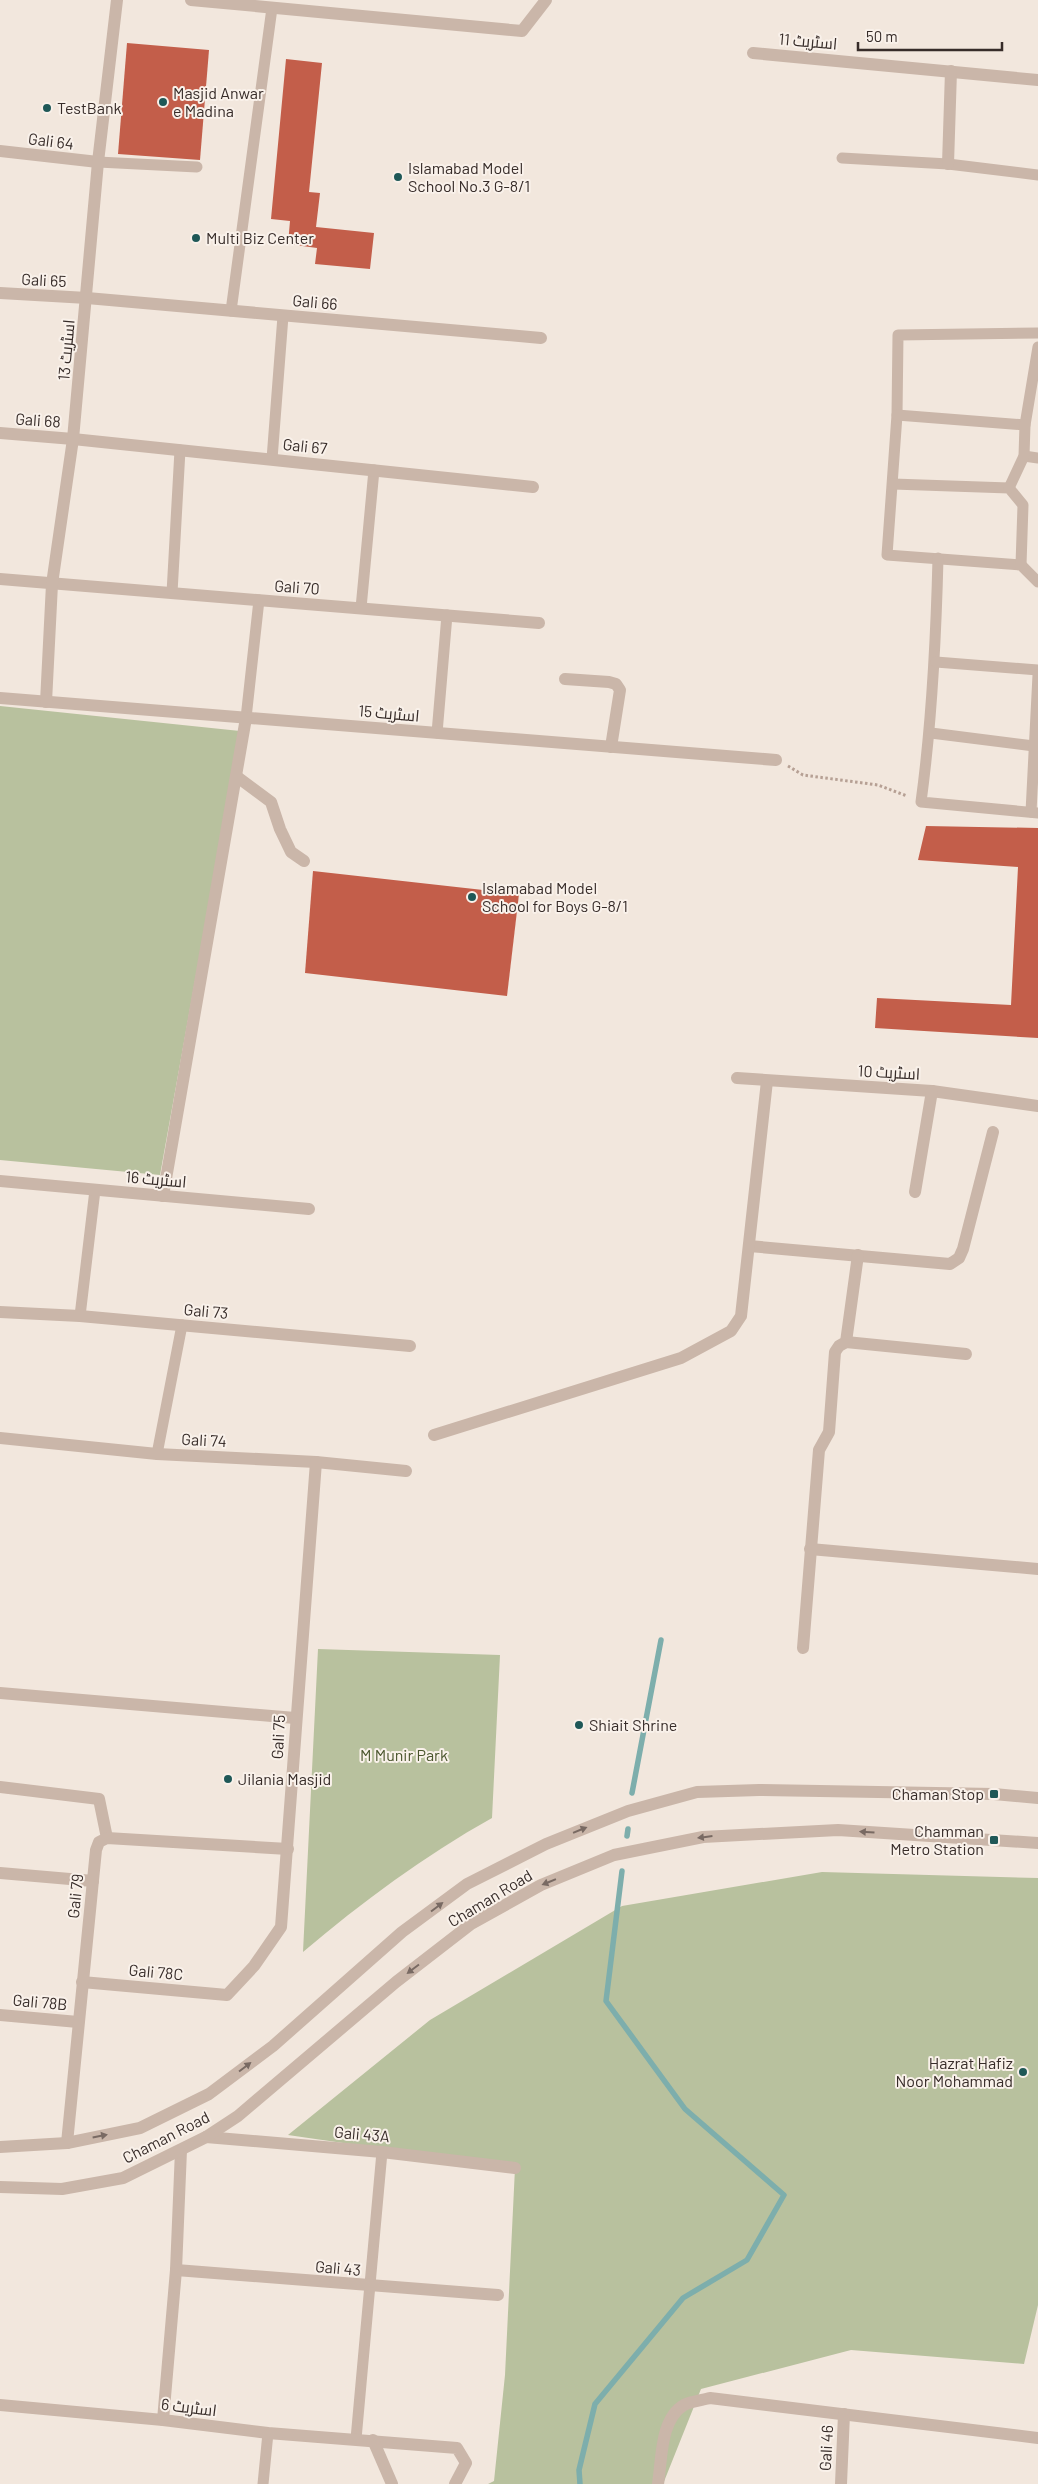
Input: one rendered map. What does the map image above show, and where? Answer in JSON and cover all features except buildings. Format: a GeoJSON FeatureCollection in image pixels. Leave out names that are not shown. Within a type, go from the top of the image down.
{"type":"FeatureCollection","features":[{"type":"Feature","properties":{"kind":"street","name":"اسٹریٹ 13"},"geometry":{"type":"LineString","coordinates":[[46,702],[52,584],[74,439],[98,162],[117,0]]}},
{"type":"Feature","properties":{"kind":"street"},"geometry":{"type":"LineString","coordinates":[[191,0],[522,31],[546,0]]}},
{"type":"Feature","properties":{"kind":"street","name":"اسٹریٹ 11"},"geometry":{"type":"LineString","coordinates":[[754,53],[1038,80]]}},
{"type":"Feature","properties":{"kind":"street"},"geometry":{"type":"LineString","coordinates":[[948,164],[951,71]]}},
{"type":"Feature","properties":{"kind":"street","name":"Gali 64"},"geometry":{"type":"LineString","coordinates":[[0,151],[98,162]]}},
{"type":"Feature","properties":{"kind":"street","name":"Gali 65"},"geometry":{"type":"LineString","coordinates":[[0,293],[87,298]]}},
{"type":"Feature","properties":{"kind":"street","name":"Gali 66"},"geometry":{"type":"LineString","coordinates":[[87,298],[541,338]]}},
{"type":"Feature","properties":{"kind":"street","name":"Gali 68"},"geometry":{"type":"LineString","coordinates":[[0,433],[74,439]]}},
{"type":"Feature","properties":{"kind":"street","name":"Gali 67"},"geometry":{"type":"LineString","coordinates":[[74,439],[533,486]]}},
{"type":"Feature","properties":{"kind":"street","name":"Gali 70"},"geometry":{"type":"LineString","coordinates":[[0,579],[539,623]]}},
{"type":"Feature","properties":{"kind":"street"},"geometry":{"type":"LineString","coordinates":[[566,679],[609,682],[616,684],[620,690],[611,747]]}},
{"type":"Feature","properties":{"kind":"street","name":"اسٹریٹ 15"},"geometry":{"type":"LineString","coordinates":[[0,698],[776,760]]}},
{"type":"Feature","properties":{"kind":"street"},"geometry":{"type":"LineString","coordinates":[[162,1196],[246,718]]}},
{"type":"Feature","properties":{"kind":"street"},"geometry":{"type":"LineString","coordinates":[[236,776],[271,802],[280,829],[291,852],[304,861]]}},
{"type":"Feature","properties":{"kind":"street","name":"اسٹریٹ 10"},"geometry":{"type":"LineString","coordinates":[[737,1078],[932,1091],[1038,1106]]}},
{"type":"Feature","properties":{"kind":"street"},"geometry":{"type":"LineString","coordinates":[[434,1435],[681,1358],[731,1331],[741,1316],[766,1081]]}},
{"type":"Feature","properties":{"kind":"street"},"geometry":{"type":"LineString","coordinates":[[916,1192],[932,1091]]}},
{"type":"Feature","properties":{"kind":"street"},"geometry":{"type":"LineString","coordinates":[[749,1246],[858,1254],[950,1264],[959,1258],[963,1249],[993,1132]]}},
{"type":"Feature","properties":{"kind":"street","name":"اسٹریٹ 16"},"geometry":{"type":"LineString","coordinates":[[0,1181],[309,1209]]}},
{"type":"Feature","properties":{"kind":"street"},"geometry":{"type":"LineString","coordinates":[[846,1342],[858,1254]]}},
{"type":"Feature","properties":{"kind":"street","name":"Gali 73"},"geometry":{"type":"LineString","coordinates":[[0,1312],[80,1316],[410,1346]]}},
{"type":"Feature","properties":{"kind":"street"},"geometry":{"type":"LineString","coordinates":[[802,1648],[819,1450],[829,1432],[835,1352],[839,1346],[846,1342],[966,1354]]}},
{"type":"Feature","properties":{"kind":"street","name":"Gali 74"},"geometry":{"type":"LineString","coordinates":[[0,1438],[157,1454],[316,1462],[406,1471]]}},
{"type":"Feature","properties":{"kind":"street","name":"Gali 75"},"geometry":{"type":"LineString","coordinates":[[227,1995],[254,1966],[281,1927],[288,1849],[295,1718],[316,1462]]}},
{"type":"Feature","properties":{"kind":"street"},"geometry":{"type":"LineString","coordinates":[[810,1549],[1038,1569]]}},
{"type":"Feature","properties":{"kind":"street"},"geometry":{"type":"LineString","coordinates":[[0,1693],[295,1718]]}},
{"type":"Feature","properties":{"kind":"street"},"geometry":{"type":"LineString","coordinates":[[0,1787],[99,1799],[107,1838],[288,1849]]}},
{"type":"Feature","properties":{"kind":"street","name":"Chaman Road"},"geometry":{"type":"LineString","coordinates":[[0,2147],[67,2143],[140,2128],[208,2094],[273,2046],[402,1932],[467,1884],[546,1844],[628,1811],[697,1792],[750,1790],[994,1794],[1038,1798]]}},
{"type":"Feature","properties":{"kind":"street","name":"Chaman Road"},"geometry":{"type":"LineString","coordinates":[[0,2187],[62,2189],[123,2178],[206,2137],[238,2116],[396,1982],[471,1924],[541,1885],[614,1856],[703,1837],[838,1830],[1038,1843]]}},
{"type":"Feature","properties":{"kind":"street","name":"Gali 79"},"geometry":{"type":"LineString","coordinates":[[67,2143],[96,1850],[99,1842],[107,1838]]}},
{"type":"Feature","properties":{"kind":"street"},"geometry":{"type":"LineString","coordinates":[[0,1873],[93,1881]]}},
{"type":"Feature","properties":{"kind":"street","name":"Gali 78C"},"geometry":{"type":"LineString","coordinates":[[82,1982],[227,1995]]}},
{"type":"Feature","properties":{"kind":"street","name":"Gali 78B"},"geometry":{"type":"LineString","coordinates":[[0,2015],[78,2022]]}},
{"type":"Feature","properties":{"kind":"street","name":"Gali 43A"},"geometry":{"type":"LineString","coordinates":[[206,2137],[382,2152],[515,2168]]}},
{"type":"Feature","properties":{"kind":"street"},"geometry":{"type":"LineString","coordinates":[[163,2420],[176,2270],[181,2150]]}},
{"type":"Feature","properties":{"kind":"street","name":"Gali 43"},"geometry":{"type":"LineString","coordinates":[[176,2270],[369,2287],[498,2295]]}},
{"type":"Feature","properties":{"kind":"street"},"geometry":{"type":"LineString","coordinates":[[658,2484],[666,2430],[671,2417],[685,2404],[710,2398],[1038,2438]]}},
{"type":"Feature","properties":{"kind":"street","name":"اسٹریٹ 6"},"geometry":{"type":"LineString","coordinates":[[0,2405],[163,2420],[268,2433],[457,2448],[466,2463],[455,2484]]}},
{"type":"Feature","properties":{"kind":"street","name":"Gali 46"},"geometry":{"type":"LineString","coordinates":[[840,2484],[844,2414]]}},
{"type":"Feature","properties":{"kind":"street"},"geometry":{"type":"LineString","coordinates":[[373,2440],[392,2484]]}},
{"type":"Feature","properties":{"kind":"lane"},"geometry":{"type":"LineString","coordinates":[[231,311],[272,8]]}},
{"type":"Feature","properties":{"kind":"lane"},"geometry":{"type":"LineString","coordinates":[[842,158],[948,164],[1038,176]]}},
{"type":"Feature","properties":{"kind":"lane"},"geometry":{"type":"LineString","coordinates":[[98,162],[197,167]]}},
{"type":"Feature","properties":{"kind":"lane"},"geometry":{"type":"LineString","coordinates":[[272,459],[283,316]]}},
{"type":"Feature","properties":{"kind":"lane"},"geometry":{"type":"LineString","coordinates":[[1038,333],[898,335],[897,415],[887,555],[1020,565],[1038,582]]}},
{"type":"Feature","properties":{"kind":"lane"},"geometry":{"type":"LineString","coordinates":[[1009,488],[1024,456],[1025,425],[1038,347]]}},
{"type":"Feature","properties":{"kind":"lane"},"geometry":{"type":"LineString","coordinates":[[897,415],[1025,425]]}},
{"type":"Feature","properties":{"kind":"lane"},"geometry":{"type":"LineString","coordinates":[[172,594],[180,450]]}},
{"type":"Feature","properties":{"kind":"lane"},"geometry":{"type":"LineString","coordinates":[[1024,456],[1038,458]]}},
{"type":"Feature","properties":{"kind":"lane"},"geometry":{"type":"LineString","coordinates":[[361,608],[374,470]]}},
{"type":"Feature","properties":{"kind":"lane"},"geometry":{"type":"LineString","coordinates":[[893,484],[1009,488],[1023,505],[1020,565]]}},
{"type":"Feature","properties":{"kind":"lane"},"geometry":{"type":"LineString","coordinates":[[938,558],[936,662],[931,733],[921,802],[1035,813],[1034,746],[1038,675]]}},
{"type":"Feature","properties":{"kind":"lane"},"geometry":{"type":"LineString","coordinates":[[246,718],[258,600]]}},
{"type":"Feature","properties":{"kind":"lane"},"geometry":{"type":"LineString","coordinates":[[437,733],[447,615]]}},
{"type":"Feature","properties":{"kind":"lane"},"geometry":{"type":"LineString","coordinates":[[936,662],[1038,670]]}},
{"type":"Feature","properties":{"kind":"lane"},"geometry":{"type":"LineString","coordinates":[[931,733],[1034,746]]}},
{"type":"Feature","properties":{"kind":"lane"},"geometry":{"type":"LineString","coordinates":[[80,1316],[95,1190]]}},
{"type":"Feature","properties":{"kind":"lane"},"geometry":{"type":"LineString","coordinates":[[157,1454],[182,1325]]}},
{"type":"Feature","properties":{"kind":"lane"},"geometry":{"type":"LineString","coordinates":[[356,2439],[382,2152]]}},
{"type":"Feature","properties":{"kind":"lane"},"geometry":{"type":"LineString","coordinates":[[263,2484],[268,2433]]}},
{"type":"Feature","properties":{"kind":"path"},"geometry":{"type":"LineString","coordinates":[[776,760],[804,775],[878,785],[921,802]]}},
{"type":"Feature","properties":{"kind":"green space"},"geometry":{"type":"Polygon","coordinates":[[[0,706],[240,731],[160,1175],[0,1160],[0,706]]]}},
{"type":"Feature","properties":{"kind":"green space","name":"M Munir Park"},"geometry":{"type":"Polygon","coordinates":[[[318,1649],[500,1655],[492,1818],[394,1880],[303,1952],[318,1649]]]}},
{"type":"Feature","properties":{"kind":"green space"},"geometry":{"type":"Polygon","coordinates":[[[822,1872],[1038,1878],[1038,2305],[1024,2364],[851,2350],[701,2389],[663,2484],[488,2484],[494,2481],[505,2375],[515,2168],[288,2135],[430,2020],[622,1906],[822,1872]]]}},
{"type":"Feature","properties":{"kind":"waterway"},"geometry":{"type":"LineString","coordinates":[[632,1793],[661,1640]]}},
{"type":"Feature","properties":{"kind":"waterway"},"geometry":{"type":"LineString","coordinates":[[627,1836],[628,1829]]}},
{"type":"Feature","properties":{"kind":"waterway"},"geometry":{"type":"LineString","coordinates":[[580,2484],[579,2470],[595,2404],[683,2298],[747,2260],[784,2195],[685,2109],[606,2001],[622,1871]]}},
{"type":"Feature","properties":{"kind":"place","name":"Masjid Anwar e Madina"},"geometry":{"type":"Point","coordinates":[163,102]}},
{"type":"Feature","properties":{"kind":"place","name":"TestBank"},"geometry":{"type":"Point","coordinates":[47,108]}},
{"type":"Feature","properties":{"kind":"place","name":"Islamabad Model School No.3 G-8/1"},"geometry":{"type":"Point","coordinates":[398,177]}},
{"type":"Feature","properties":{"kind":"place","name":"Multi Biz Center"},"geometry":{"type":"Point","coordinates":[196,238]}},
{"type":"Feature","properties":{"kind":"place","name":"Islamabad Model School for Boys G-8/1"},"geometry":{"type":"Point","coordinates":[472,897]}},
{"type":"Feature","properties":{"kind":"place","name":"Shiait Shrine"},"geometry":{"type":"Point","coordinates":[579,1725]}},
{"type":"Feature","properties":{"kind":"place","name":"Jilania Masjid"},"geometry":{"type":"Point","coordinates":[228,1779]}},
{"type":"Feature","properties":{"kind":"place","name":"Chaman Stop"},"geometry":{"type":"Point","coordinates":[994,1794]}},
{"type":"Feature","properties":{"kind":"place","name":"Chamman Metro Station"},"geometry":{"type":"Point","coordinates":[994,1840]}},
{"type":"Feature","properties":{"kind":"place","name":"Hazrat Hafiz Noor Mohammad"},"geometry":{"type":"Point","coordinates":[1023,2072]}}]}
